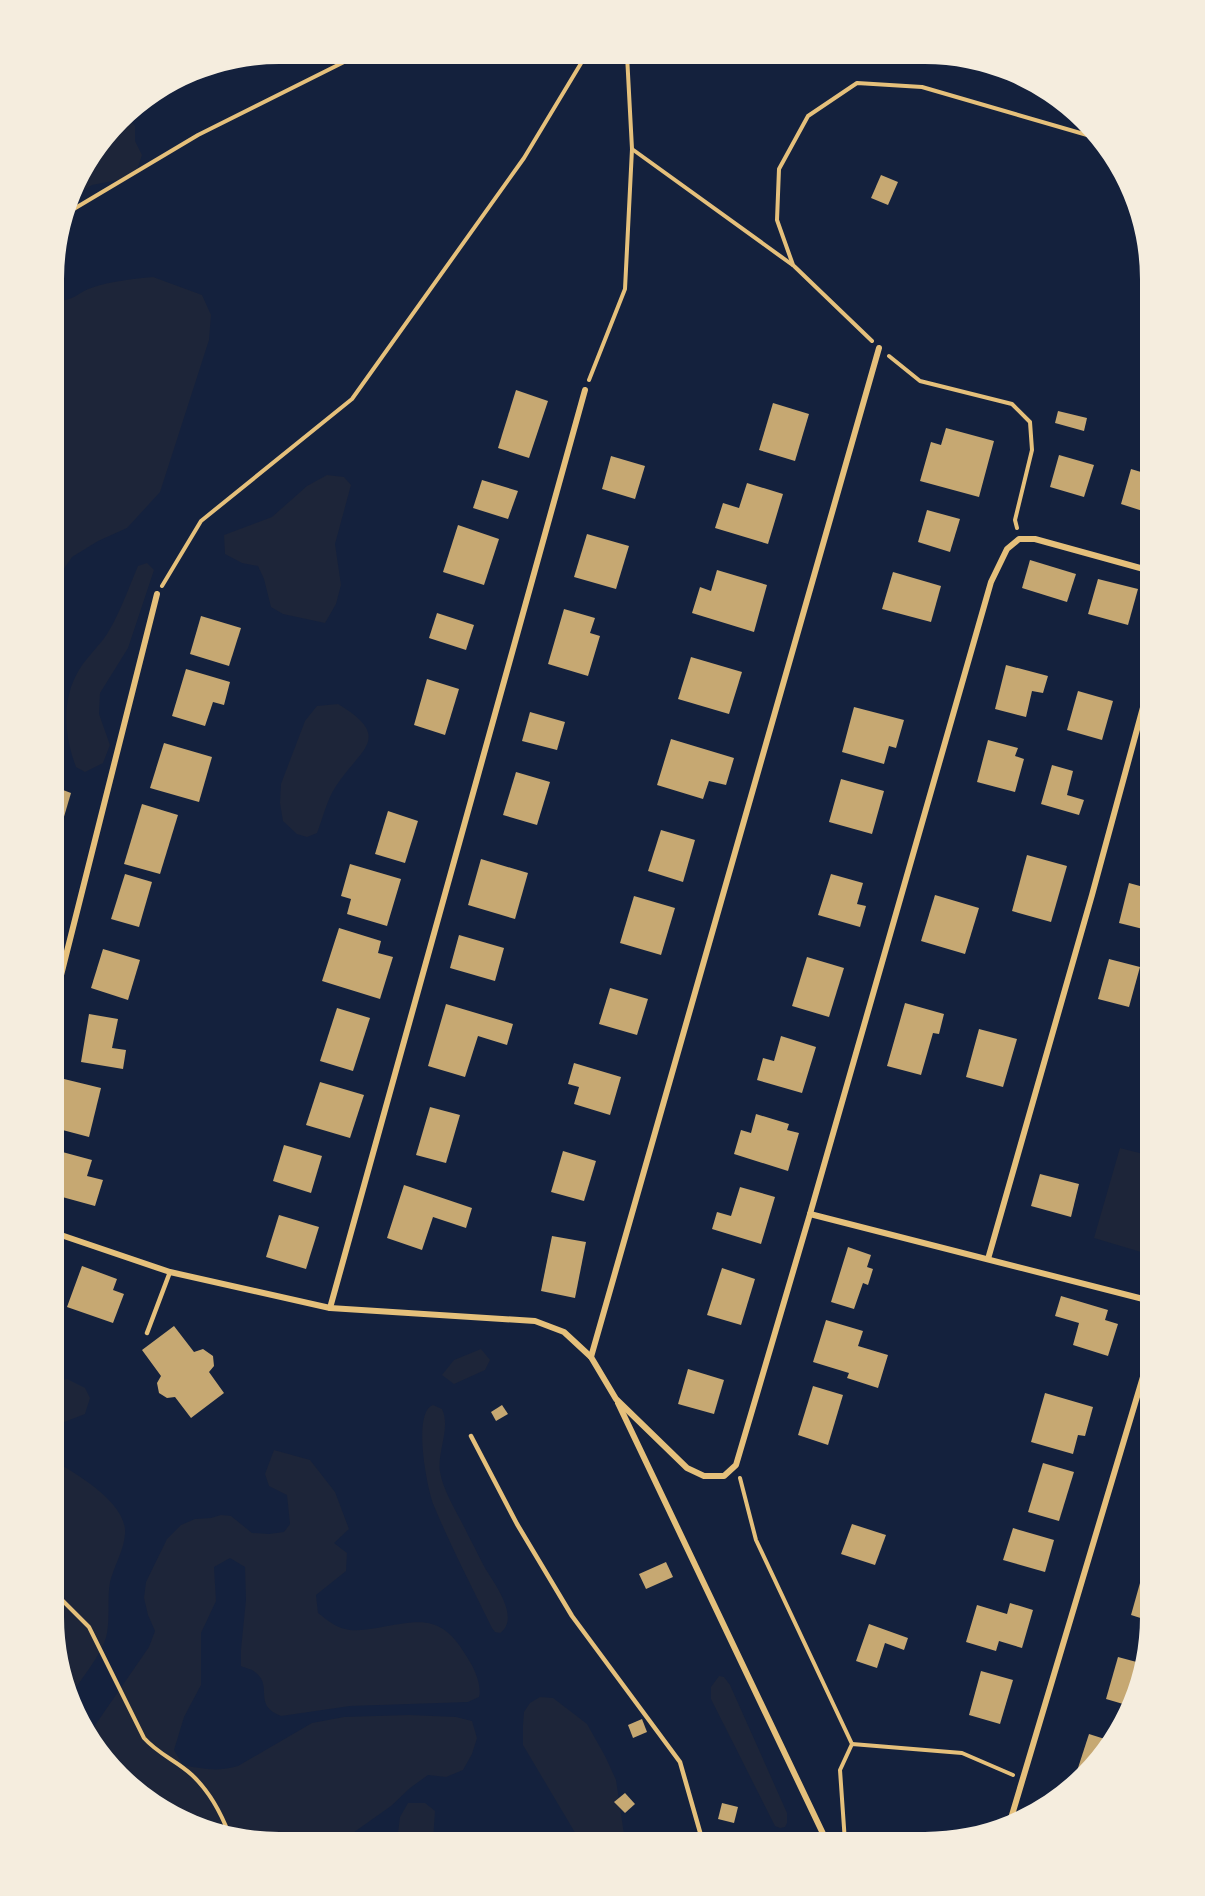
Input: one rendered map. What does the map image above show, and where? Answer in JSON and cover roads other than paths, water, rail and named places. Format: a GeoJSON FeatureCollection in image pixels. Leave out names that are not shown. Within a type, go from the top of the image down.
{"type":"FeatureCollection","features":[{"type":"Feature","properties":{"kind":"street"},"geometry":{"type":"LineString","coordinates":[[591,1357],[879,348]]}},
{"type":"Feature","properties":{"kind":"street"},"geometry":{"type":"LineString","coordinates":[[330,1308],[585,390]]}},
{"type":"Feature","properties":{"kind":"street"},"geometry":{"type":"LineString","coordinates":[[616,1399],[687,1468],[704,1476],[724,1476],[736,1465],[991,582],[1007,549],[1019,539],[1035,539],[1140,568]]}},
{"type":"Feature","properties":{"kind":"street"},"geometry":{"type":"LineString","coordinates":[[64,963],[157,594]]}},
{"type":"Feature","properties":{"kind":"street"},"geometry":{"type":"LineString","coordinates":[[988,1259],[1092,896],[1140,719]]}},
{"type":"Feature","properties":{"kind":"street"},"geometry":{"type":"LineString","coordinates":[[810,1214],[1140,1298]]}},
{"type":"Feature","properties":{"kind":"street"},"geometry":{"type":"LineString","coordinates":[[64,1236],[170,1272],[330,1308],[535,1321],[564,1332],[591,1357],[616,1399],[822,1832]]}},
{"type":"Feature","properties":{"kind":"street"},"geometry":{"type":"LineString","coordinates":[[1013,1812],[1140,1387]]}},
{"type":"Feature","properties":{"kind":"lane"},"geometry":{"type":"LineString","coordinates":[[147,1333],[170,1272]]}},
{"type":"Feature","properties":{"kind":"lane"},"geometry":{"type":"LineString","coordinates":[[471,1436],[517,1524],[572,1616],[680,1762],[700,1832]]}}]}
